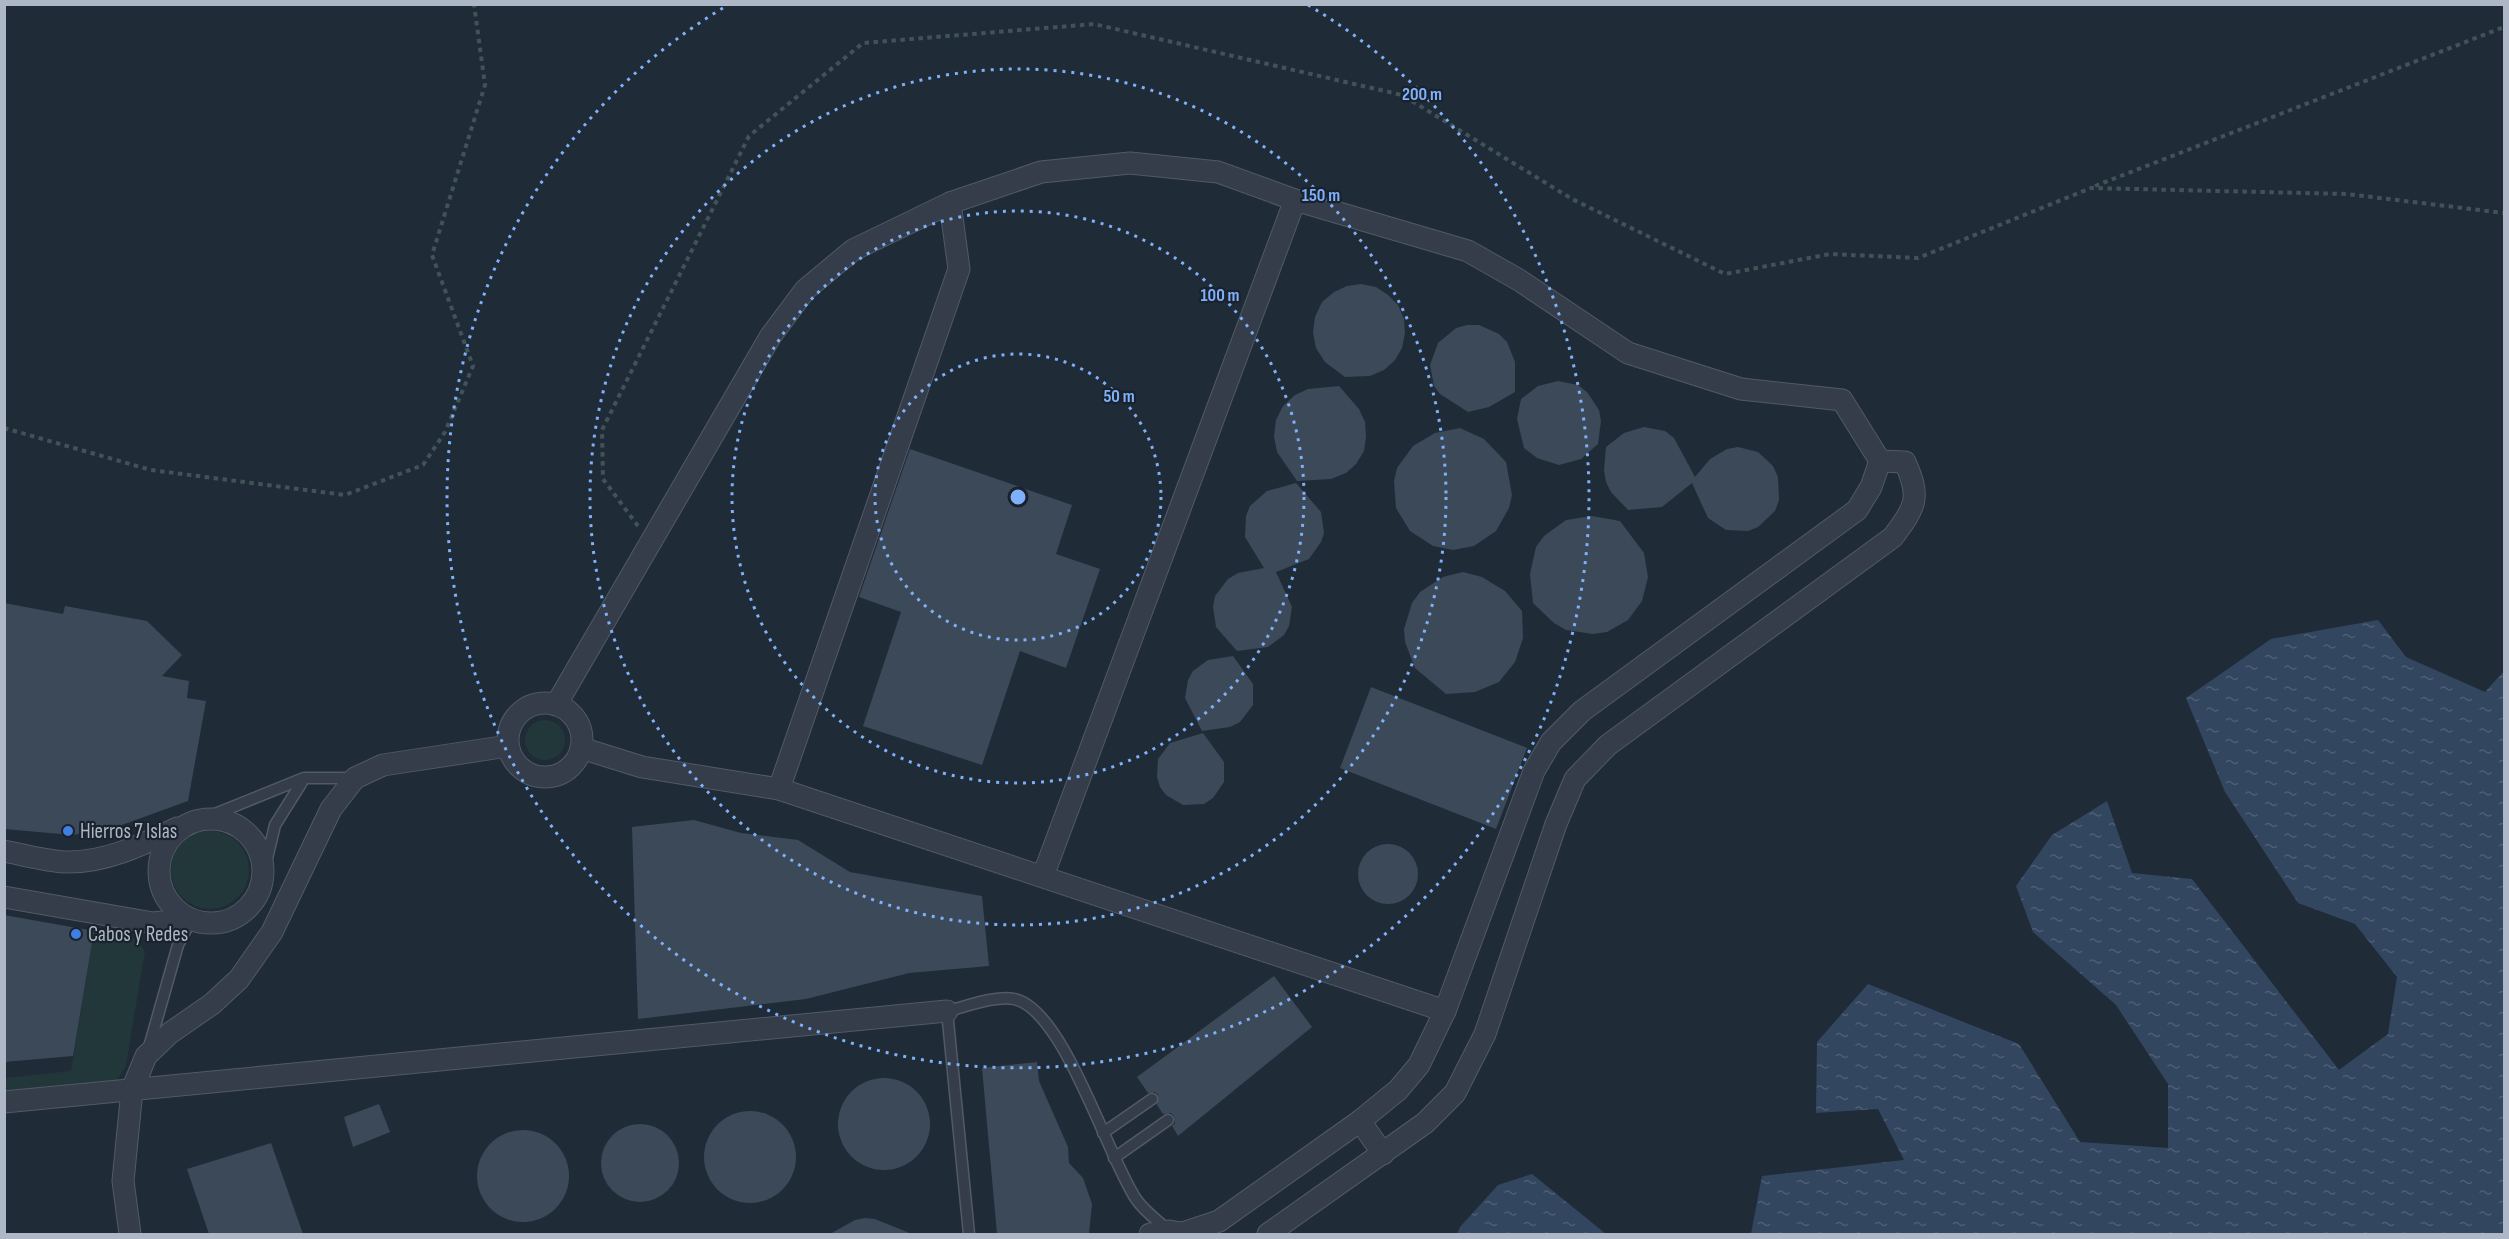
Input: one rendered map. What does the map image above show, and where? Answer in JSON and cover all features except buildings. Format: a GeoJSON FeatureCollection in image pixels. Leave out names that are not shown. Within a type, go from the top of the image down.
{"type":"FeatureCollection","features":[{"type":"Feature","properties":{"kind":"street"},"geometry":{"type":"LineString","coordinates":[[556,705],[649,541],[770,337],[805,290],[853,250],[950,203],[1041,172],[1130,163],[1218,172],[1294,200],[1468,251],[1519,280],[1628,353],[1741,389],[1842,400],[1880,461]]}},
{"type":"Feature","properties":{"kind":"street"},"geometry":{"type":"LineString","coordinates":[[1042,876],[1294,200]]}},
{"type":"Feature","properties":{"kind":"street"},"geometry":{"type":"LineString","coordinates":[[779,789],[959,269],[950,203]]}},
{"type":"Feature","properties":{"kind":"street"},"geometry":{"type":"LineString","coordinates":[[1172,1233],[1219,1221],[1360,1121],[1398,1090],[1419,1065],[1445,1011],[1534,771],[1551,742],[1582,711],[1857,510],[1871,487],[1880,461]]}},
{"type":"Feature","properties":{"kind":"street"},"geometry":{"type":"LineString","coordinates":[[1268,1234],[1425,1123],[1455,1093],[1485,1034],[1556,824],[1575,779],[1608,745],[1893,537],[1910,513],[1916,486],[1905,462],[1880,461]]}},
{"type":"Feature","properties":{"kind":"street"},"geometry":{"type":"LineString","coordinates":[[543,703],[556,705],[574,717],[582,737],[581,748],[570,767],[550,777],[528,773],[519,766],[508,746],[511,727],[521,712],[543,703]]}},
{"type":"Feature","properties":{"kind":"street"},"geometry":{"type":"LineString","coordinates":[[130,1234],[123,1181],[132,1090],[146,1056],[170,1032],[212,1004],[239,979],[272,932],[331,809],[355,778],[382,765],[508,746]]}},
{"type":"Feature","properties":{"kind":"street"},"geometry":{"type":"LineString","coordinates":[[581,748],[642,767],[779,789],[1445,1011]]}},
{"type":"Feature","properties":{"kind":"street"},"geometry":{"type":"LineString","coordinates":[[4,851],[65,862],[99,858],[132,849],[183,825],[205,818],[223,819],[239,826],[252,838],[261,854],[264,871],[261,888],[252,903],[240,915],[224,922],[208,923],[191,919],[177,911],[166,898],[159,883],[158,866],[162,850],[170,836],[183,825]]}},
{"type":"Feature","properties":{"kind":"street"},"geometry":{"type":"LineString","coordinates":[[4,897],[153,922],[191,919]]}},
{"type":"Feature","properties":{"kind":"street"},"geometry":{"type":"LineString","coordinates":[[4,1102],[947,1011]]}},
{"type":"Feature","properties":{"kind":"street"},"geometry":{"type":"LineString","coordinates":[[1360,1121],[1383,1154]]}},
{"type":"Feature","properties":{"kind":"lane"},"geometry":{"type":"LineString","coordinates":[[205,818],[304,778],[355,778]]}},
{"type":"Feature","properties":{"kind":"lane"},"geometry":{"type":"LineString","coordinates":[[264,871],[275,825],[304,778]]}},
{"type":"Feature","properties":{"kind":"lane"},"geometry":{"type":"LineString","coordinates":[[146,1056],[178,945],[191,919]]}},
{"type":"Feature","properties":{"kind":"lane"},"geometry":{"type":"LineString","coordinates":[[969,1234],[947,1011],[982,1002],[1014,999],[1041,1014],[1063,1046],[1114,1158],[1137,1200],[1172,1233]]}},
{"type":"Feature","properties":{"kind":"lane"},"geometry":{"type":"LineString","coordinates":[[1103,1134],[1152,1099]]}},
{"type":"Feature","properties":{"kind":"lane"},"geometry":{"type":"LineString","coordinates":[[1114,1158],[1168,1120]]}},
{"type":"Feature","properties":{"kind":"path"},"geometry":{"type":"LineString","coordinates":[[4,428],[151,470],[345,495],[423,465],[445,432],[473,366],[432,255],[485,85],[474,4]]}},
{"type":"Feature","properties":{"kind":"path"},"geometry":{"type":"LineString","coordinates":[[649,541],[603,479],[602,430],[749,136],[863,43],[1094,24],[1402,95],[1572,199],[1725,274],[1830,254],[1918,258],[2505,27]]}},
{"type":"Feature","properties":{"kind":"path"},"geometry":{"type":"LineString","coordinates":[[2091,188],[2347,194],[2505,213]]}},
{"type":"Feature","properties":{"kind":"green space"},"geometry":{"type":"Polygon","coordinates":[[[545,720],[553,721],[559,726],[564,732],[564,748],[559,754],[553,759],[545,760],[537,759],[531,754],[526,748],[525,740],[526,732],[531,726],[537,721],[545,720]]]}},
{"type":"Feature","properties":{"kind":"green space"},"geometry":{"type":"Polygon","coordinates":[[[210,831],[225,834],[238,842],[246,855],[249,870],[246,885],[238,898],[225,906],[210,909],[195,906],[182,898],[174,885],[171,870],[174,855],[182,842],[195,834],[210,831]]]}},
{"type":"Feature","properties":{"kind":"green space"},"geometry":{"type":"Polygon","coordinates":[[[94,931],[137,939],[145,951],[126,1066],[116,1081],[5,1093],[5,1078],[71,1071],[94,931]]]}},
{"type":"Feature","properties":{"kind":"water"},"geometry":{"type":"Polygon","coordinates":[[[2378,620],[2406,657],[2485,692],[2504,671],[2504,1234],[1751,1234],[1762,1176],[1904,1160],[1878,1109],[1816,1113],[1817,1042],[1868,984],[2019,1044],[2080,1142],[2168,1148],[2168,1084],[2116,1005],[2033,932],[2016,886],[2052,835],[2107,801],[2132,873],[2192,879],[2339,1070],[2388,1034],[2397,977],[2355,924],[2298,903],[2225,792],[2186,698],[2271,639],[2378,620]]]}},
{"type":"Feature","properties":{"kind":"water"},"geometry":{"type":"Polygon","coordinates":[[[1532,1174],[1606,1234],[1457,1234],[1460,1227],[1498,1185],[1532,1174]]]}},
{"type":"Feature","properties":{"kind":"place","name":"Hierros 7 Islas"},"geometry":{"type":"Point","coordinates":[68,831]}},
{"type":"Feature","properties":{"kind":"place","name":"Cabos y Redes"},"geometry":{"type":"Point","coordinates":[76,934]}}]}
